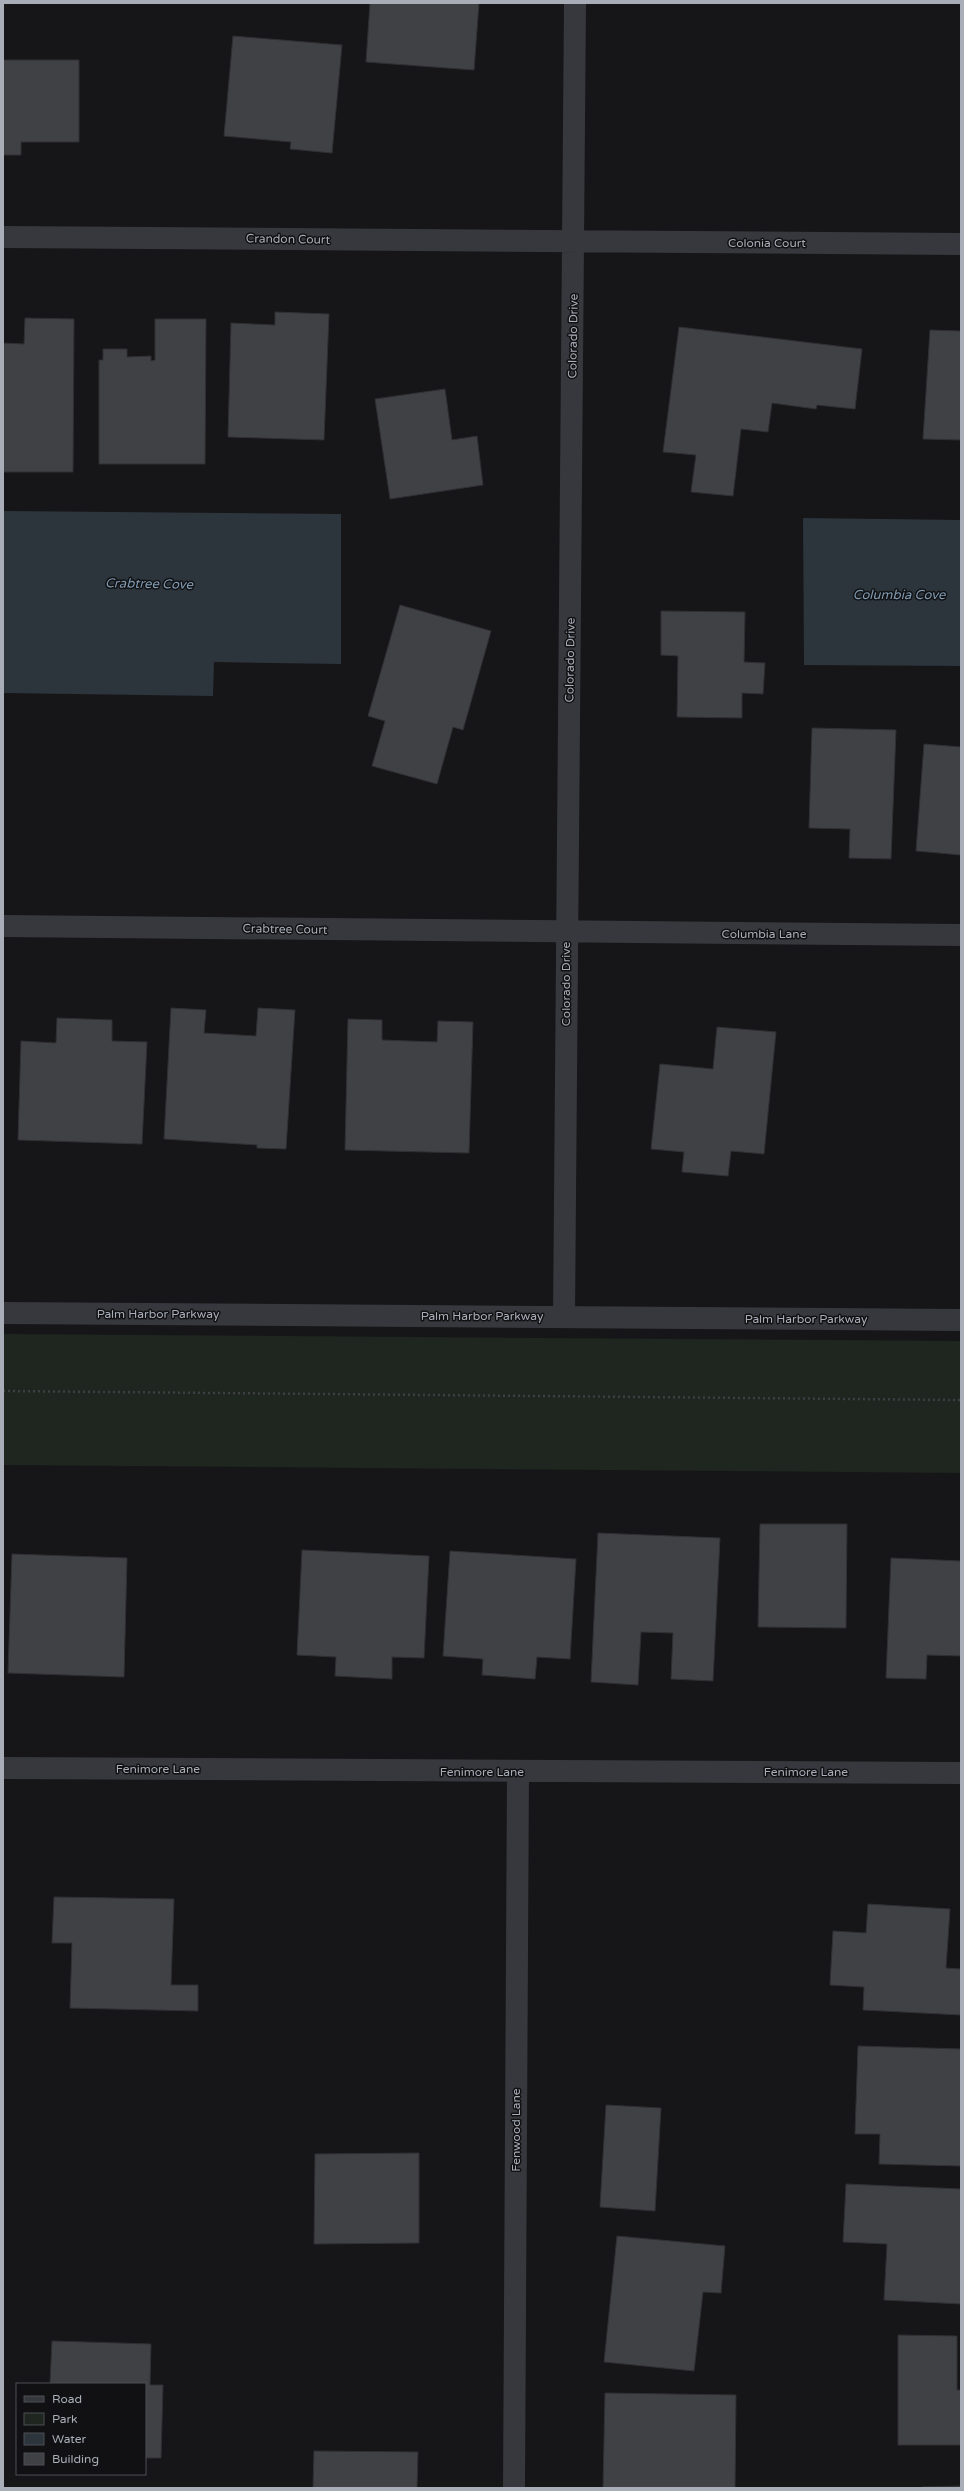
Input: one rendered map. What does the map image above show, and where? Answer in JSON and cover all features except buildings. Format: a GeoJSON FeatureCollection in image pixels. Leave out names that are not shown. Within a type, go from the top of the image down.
{"type":"FeatureCollection","features":[{"type":"Feature","properties":{"kind":"street","name":"Colorado Drive"},"geometry":{"type":"LineString","coordinates":[[564,1317],[575,3]]}},
{"type":"Feature","properties":{"kind":"street","name":"Crandon Court"},"geometry":{"type":"LineString","coordinates":[[3,237],[574,242]]}},
{"type":"Feature","properties":{"kind":"street","name":"Colonia Court"},"geometry":{"type":"LineString","coordinates":[[574,242],[961,244]]}},
{"type":"Feature","properties":{"kind":"street","name":"Crabtree Court"},"geometry":{"type":"LineString","coordinates":[[3,926],[567,932]]}},
{"type":"Feature","properties":{"kind":"street","name":"Columbia Lane"},"geometry":{"type":"LineString","coordinates":[[567,932],[961,935]]}},
{"type":"Feature","properties":{"kind":"street","name":"Palm Harbor Parkway"},"geometry":{"type":"LineString","coordinates":[[3,1314],[961,1320]]}},
{"type":"Feature","properties":{"kind":"street","name":"Fenimore Lane"},"geometry":{"type":"LineString","coordinates":[[3,1768],[518,1772],[961,1773]]}},
{"type":"Feature","properties":{"kind":"street","name":"Fenwood Lane"},"geometry":{"type":"LineString","coordinates":[[514,2488],[518,1772]]}},
{"type":"Feature","properties":{"kind":"path"},"geometry":{"type":"LineString","coordinates":[[3,1391],[961,1400]]}},
{"type":"Feature","properties":{"kind":"green space"},"geometry":{"type":"Polygon","coordinates":[[[3,1334],[961,1341],[961,1473],[3,1465],[3,1334]]]}},
{"type":"Feature","properties":{"kind":"water","name":"Crabtree Cove"},"geometry":{"type":"Polygon","coordinates":[[[3,511],[341,514],[341,664],[214,662],[213,696],[3,693],[3,511]]]}},
{"type":"Feature","properties":{"kind":"water","name":"Columbia Cove"},"geometry":{"type":"Polygon","coordinates":[[[803,518],[961,520],[961,666],[804,665],[803,518]]]}}]}
